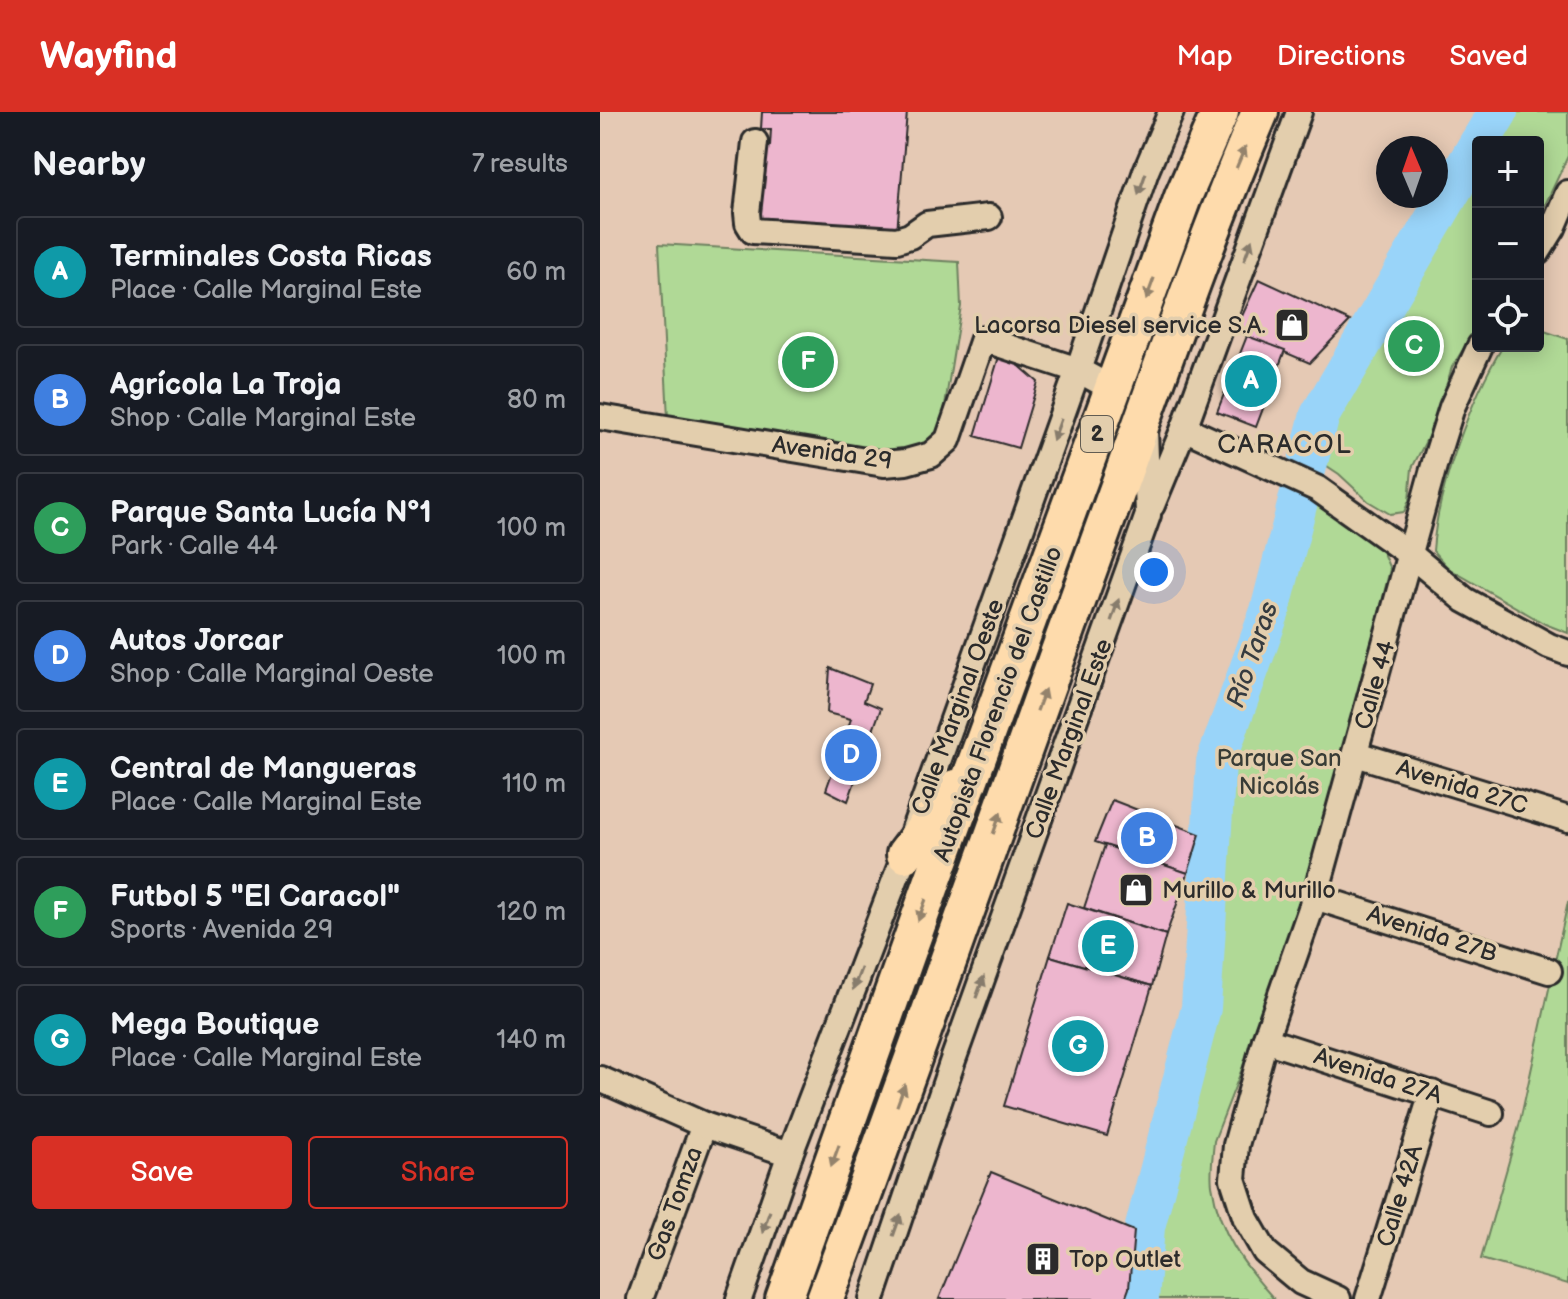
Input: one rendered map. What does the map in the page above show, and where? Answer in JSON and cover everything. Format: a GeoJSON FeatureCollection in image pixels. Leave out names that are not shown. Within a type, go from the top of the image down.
{"type":"FeatureCollection","features":[{"type":"Feature","properties":{"kind":"highway","name":"Autopista Florencio del Castillo"},"geometry":{"type":"LineString","coordinates":[[784,1299],[1183,197],[1220,112]]}},
{"type":"Feature","properties":{"kind":"highway","name":"Autopista Florencio del Castillo"},"geometry":{"type":"LineString","coordinates":[[825,1299],[916,1055],[1145,412],[1226,192],[1260,112]]}},
{"type":"Feature","properties":{"kind":"highway"},"geometry":{"type":"LineString","coordinates":[[905,854],[978,758]]}},
{"type":"Feature","properties":{"kind":"street","name":"Calle Marginal Oeste"},"geometry":{"type":"LineString","coordinates":[[739,1299],[790,1154],[905,854],[1146,171],[1171,112]]}},
{"type":"Feature","properties":{"kind":"street"},"geometry":{"type":"LineString","coordinates":[[1148,515],[1184,428],[1299,112]]}},
{"type":"Feature","properties":{"kind":"street"},"geometry":{"type":"LineString","coordinates":[[755,142],[747,213],[753,231],[897,240],[910,236],[927,224],[989,217]]}},
{"type":"Feature","properties":{"kind":"street"},"geometry":{"type":"LineString","coordinates":[[1544,246],[1560,230],[1568,193]]}},
{"type":"Feature","properties":{"kind":"street","name":"Avenida 29"},"geometry":{"type":"LineString","coordinates":[[600,417],[884,464],[906,462],[931,455],[948,440],[983,339],[1078,370]]}},
{"type":"Feature","properties":{"kind":"street","name":"Calle 44"},"geometry":{"type":"LineString","coordinates":[[1338,1299],[1301,1282],[1265,1252],[1246,1219],[1233,1179],[1236,1145],[1265,1040],[1315,897],[1452,407],[1477,352]]}},
{"type":"Feature","properties":{"kind":"street"},"geometry":{"type":"LineString","coordinates":[[1078,370],[1113,389]]}},
{"type":"Feature","properties":{"kind":"street","name":"Calle Marginal Este"},"geometry":{"type":"LineString","coordinates":[[872,1299],[953,1060],[1148,515],[1145,412]]}},
{"type":"Feature","properties":{"kind":"street"},"geometry":{"type":"LineString","coordinates":[[1184,428],[1318,489],[1411,555],[1465,600],[1549,646],[1568,653]]}},
{"type":"Feature","properties":{"kind":"street","name":"Avenida 27C"},"geometry":{"type":"LineString","coordinates":[[1356,754],[1568,819]]}},
{"type":"Feature","properties":{"kind":"street","name":"Avenida 27B"},"geometry":{"type":"LineString","coordinates":[[1315,897],[1549,971]]}},
{"type":"Feature","properties":{"kind":"street","name":"Avenida 27A"},"geometry":{"type":"LineString","coordinates":[[1265,1040],[1491,1113]]}},
{"type":"Feature","properties":{"kind":"street","name":"Gas Tomza"},"geometry":{"type":"LineString","coordinates":[[600,1079],[704,1125],[640,1299]]}},
{"type":"Feature","properties":{"kind":"street","name":"Calle 42A"},"geometry":{"type":"LineString","coordinates":[[1368,1299],[1432,1093]]}},
{"type":"Feature","properties":{"kind":"street"},"geometry":{"type":"LineString","coordinates":[[704,1125],[790,1154]]}},
{"type":"Feature","properties":{"kind":"green space"},"geometry":{"type":"Polygon","coordinates":[[[1506,112],[1568,112],[1568,156],[1544,207],[1544,136],[1492,136],[1506,112]]]}},
{"type":"Feature","properties":{"kind":"green space"},"geometry":{"type":"Polygon","coordinates":[[[1472,168],[1472,335],[1452,367],[1434,425],[1412,468],[1409,501],[1404,512],[1390,514],[1368,501],[1339,474],[1309,454],[1330,397],[1472,168]]]}},
{"type":"Feature","properties":{"kind":"green space"},"geometry":{"type":"Polygon","coordinates":[[[659,244],[959,262],[961,306],[940,436],[921,447],[884,454],[668,418],[659,244]]]}},
{"type":"Feature","properties":{"kind":"green space"},"geometry":{"type":"Polygon","coordinates":[[[1544,331],[1568,339],[1568,633],[1545,624],[1448,568],[1433,551],[1448,473],[1500,352],[1544,352],[1544,331]]]}},
{"type":"Feature","properties":{"kind":"green space","name":"Parque San Nicolás"},"geometry":{"type":"Polygon","coordinates":[[[1304,487],[1380,546],[1390,569],[1309,896],[1214,1141],[1211,1180],[1220,1218],[1234,1247],[1274,1299],[1141,1299],[1146,1229],[1204,1007],[1219,762],[1274,608],[1304,487]]]}},
{"type":"Feature","properties":{"kind":"green space"},"geometry":{"type":"Polygon","coordinates":[[[1568,902],[1568,1284],[1481,1259],[1519,1126],[1568,902]]]}},
{"type":"Feature","properties":{"kind":"building"},"geometry":{"type":"Polygon","coordinates":[[[762,112],[907,112],[897,232],[758,224],[764,146],[770,146],[771,129],[761,129],[762,112]]]}},
{"type":"Feature","properties":{"kind":"building","name":"Lacorsa Diesel service S.A."},"geometry":{"type":"Polygon","coordinates":[[[1259,279],[1350,321],[1310,363],[1247,336],[1236,329],[1259,279]]]}},
{"type":"Feature","properties":{"kind":"building"},"geometry":{"type":"Polygon","coordinates":[[[1247,336],[1285,350],[1256,427],[1217,412],[1247,336]]]}},
{"type":"Feature","properties":{"kind":"building"},"geometry":{"type":"Polygon","coordinates":[[[1001,350],[1038,382],[1018,448],[975,436],[1001,350]]]}},
{"type":"Feature","properties":{"kind":"building"},"geometry":{"type":"Polygon","coordinates":[[[830,668],[870,684],[864,701],[881,708],[848,801],[826,790],[851,719],[827,713],[830,668]]]}},
{"type":"Feature","properties":{"kind":"building"},"geometry":{"type":"Polygon","coordinates":[[[1112,800],[1200,834],[1188,873],[1095,842],[1112,800]]]}},
{"type":"Feature","properties":{"kind":"building","name":"Murillo & Murillo"},"geometry":{"type":"Polygon","coordinates":[[[1105,845],[1188,873],[1166,935],[1084,908],[1105,845]]]}},
{"type":"Feature","properties":{"kind":"building"},"geometry":{"type":"Polygon","coordinates":[[[1067,903],[1166,935],[1152,986],[1050,956],[1067,903]]]}},
{"type":"Feature","properties":{"kind":"building"},"geometry":{"type":"Polygon","coordinates":[[[1050,956],[1152,986],[1107,1136],[1004,1106],[1050,956]]]}},
{"type":"Feature","properties":{"kind":"building","name":"Top Outlet"},"geometry":{"type":"Polygon","coordinates":[[[991,1172],[1134,1231],[1129,1288],[1125,1299],[939,1299],[991,1172]]]}},
{"type":"Feature","properties":{"kind":"waterway","name":"Río Taras"},"geometry":{"type":"LineString","coordinates":[[1484,136],[1498,112]]}},
{"type":"Feature","properties":{"kind":"waterway","name":"Río Taras"},"geometry":{"type":"LineString","coordinates":[[1139,1299],[1145,1227],[1201,1008],[1216,762],[1270,611],[1320,415],[1472,155]]}},
{"type":"Feature","properties":{"kind":"place","name":"Lacorsa Diesel service S.A."},"geometry":{"type":"Point","coordinates":[1292,325]}},
{"type":"Feature","properties":{"kind":"place","name":"Parque Santa Lucía Nº1"},"geometry":{"type":"Point","coordinates":[1414,346]}},
{"type":"Feature","properties":{"kind":"place","name":"Futbol 5 \"El Caracol\""},"geometry":{"type":"Point","coordinates":[808,362]}},
{"type":"Feature","properties":{"kind":"place","name":"Terminales Costa Ricas"},"geometry":{"type":"Point","coordinates":[1251,381]}},
{"type":"Feature","properties":{"kind":"place","name":"Autos Jorcar"},"geometry":{"type":"Point","coordinates":[851,755]}},
{"type":"Feature","properties":{"kind":"place","name":"Agrícola La Troja"},"geometry":{"type":"Point","coordinates":[1147,838]}},
{"type":"Feature","properties":{"kind":"place","name":"Murillo & Murillo"},"geometry":{"type":"Point","coordinates":[1136,890]}},
{"type":"Feature","properties":{"kind":"place","name":"Central de Mangueras"},"geometry":{"type":"Point","coordinates":[1108,946]}},
{"type":"Feature","properties":{"kind":"place","name":"Mega Boutique"},"geometry":{"type":"Point","coordinates":[1078,1046]}},
{"type":"Feature","properties":{"kind":"place","name":"Top Outlet"},"geometry":{"type":"Point","coordinates":[1043,1259]}},
{"type":"Feature","properties":{"kind":"district","name":"CARACOL"},"geometry":{"type":"Point","coordinates":[1285,445]}}]}
